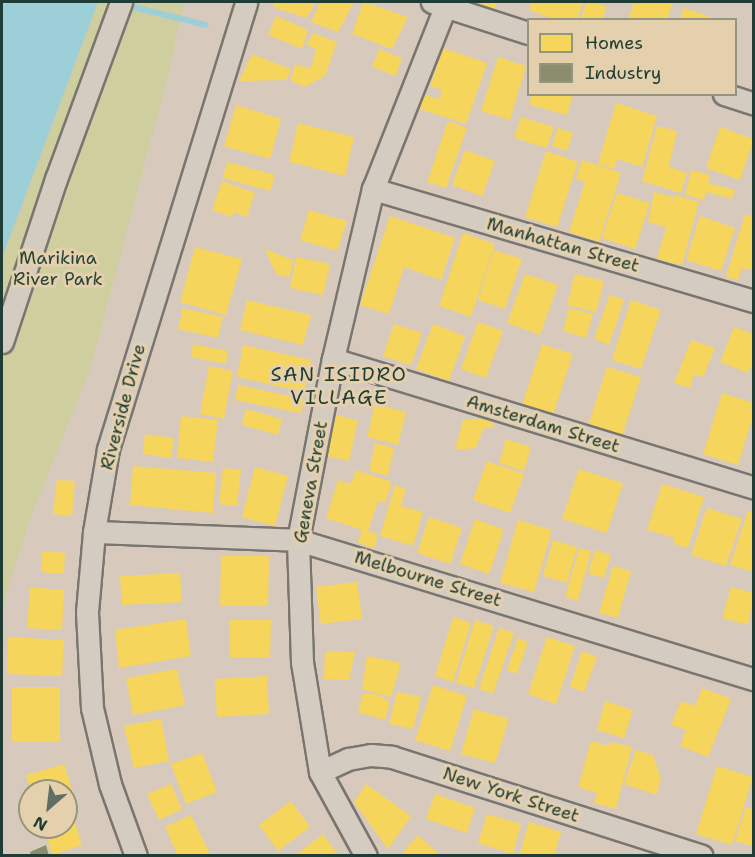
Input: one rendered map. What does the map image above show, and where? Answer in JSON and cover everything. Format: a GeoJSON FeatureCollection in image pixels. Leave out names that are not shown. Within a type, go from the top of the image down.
{"type":"FeatureCollection","features":[{"type":"Feature","properties":{"kind":"street"},"geometry":{"type":"LineString","coordinates":[[2,342],[56,179],[121,2]]}},
{"type":"Feature","properties":{"kind":"street","name":"Riverside Drive"},"geometry":{"type":"LineString","coordinates":[[136,855],[110,784],[92,708],[87,612],[94,532],[108,449],[246,2]]}},
{"type":"Feature","properties":{"kind":"street"},"geometry":{"type":"LineString","coordinates":[[441,3],[527,33]]}},
{"type":"Feature","properties":{"kind":"street","name":"Geneva Street"},"geometry":{"type":"LineString","coordinates":[[366,855],[320,772],[302,662],[298,540],[333,359],[373,189],[441,3]]}},
{"type":"Feature","properties":{"kind":"street"},"geometry":{"type":"LineString","coordinates":[[730,96],[753,104]]}},
{"type":"Feature","properties":{"kind":"street","name":"Manhattan Street"},"geometry":{"type":"LineString","coordinates":[[373,189],[753,301]]}},
{"type":"Feature","properties":{"kind":"street","name":"Amsterdam Street"},"geometry":{"type":"LineString","coordinates":[[333,359],[753,488]]}},
{"type":"Feature","properties":{"kind":"street","name":"Melbourne Street"},"geometry":{"type":"LineString","coordinates":[[94,532],[298,540],[753,679]]}},
{"type":"Feature","properties":{"kind":"street","name":"New York Street"},"geometry":{"type":"LineString","coordinates":[[320,772],[348,759],[371,755],[392,757],[702,855]]}},
{"type":"Feature","properties":{"kind":"green space","name":"Marikina River Park"},"geometry":{"type":"Polygon","coordinates":[[[98,2],[184,2],[169,71],[91,367],[28,524],[2,610],[2,258],[98,2]]]}},
{"type":"Feature","properties":{"kind":"water"},"geometry":{"type":"Polygon","coordinates":[[[2,2],[98,2],[2,258],[2,2]]]}},
{"type":"Feature","properties":{"kind":"building: Homes"},"geometry":{"type":"Polygon","coordinates":[[[274,2],[315,2],[307,18],[273,7],[274,2]]]}},
{"type":"Feature","properties":{"kind":"building: Homes"},"geometry":{"type":"Polygon","coordinates":[[[320,2],[354,2],[338,32],[311,22],[320,2]]]}},
{"type":"Feature","properties":{"kind":"building: Homes"},"geometry":{"type":"Polygon","coordinates":[[[363,2],[408,17],[392,49],[352,34],[363,2]]]}},
{"type":"Feature","properties":{"kind":"building: Homes"},"geometry":{"type":"Polygon","coordinates":[[[461,2],[497,2],[493,13],[461,2]]]}},
{"type":"Feature","properties":{"kind":"building: Homes"},"geometry":{"type":"Polygon","coordinates":[[[532,2],[583,2],[578,18],[551,18],[529,10],[532,2]]]}},
{"type":"Feature","properties":{"kind":"building: Homes"},"geometry":{"type":"Polygon","coordinates":[[[587,2],[607,6],[603,18],[581,18],[587,2]]]}},
{"type":"Feature","properties":{"kind":"building: Homes"},"geometry":{"type":"Polygon","coordinates":[[[634,2],[673,2],[668,18],[629,18],[634,2]]]}},
{"type":"Feature","properties":{"kind":"building: Homes"},"geometry":{"type":"Polygon","coordinates":[[[683,8],[714,18],[680,18],[683,8]]]}},
{"type":"Feature","properties":{"kind":"building: Homes"},"geometry":{"type":"Polygon","coordinates":[[[276,16],[308,30],[302,49],[268,35],[276,16]]]}},
{"type":"Feature","properties":{"kind":"building: Homes"},"geometry":{"type":"Polygon","coordinates":[[[313,33],[337,42],[325,76],[304,87],[290,80],[295,65],[311,68],[316,48],[306,45],[313,33]]]}},
{"type":"Feature","properties":{"kind":"building: Homes"},"geometry":{"type":"Polygon","coordinates":[[[443,48],[487,63],[466,124],[417,108],[422,94],[439,99],[442,90],[430,86],[443,48]]]}},
{"type":"Feature","properties":{"kind":"building: Homes"},"geometry":{"type":"Polygon","coordinates":[[[379,49],[402,58],[396,76],[372,67],[379,49]]]}},
{"type":"Feature","properties":{"kind":"building: Homes"},"geometry":{"type":"Polygon","coordinates":[[[252,54],[291,69],[286,80],[239,81],[252,54]]]}},
{"type":"Feature","properties":{"kind":"building: Homes"},"geometry":{"type":"Polygon","coordinates":[[[498,57],[526,66],[510,120],[481,111],[498,57]]]}},
{"type":"Feature","properties":{"kind":"building: Homes"},"geometry":{"type":"Polygon","coordinates":[[[531,96],[572,96],[567,115],[530,105],[531,96]]]}},
{"type":"Feature","properties":{"kind":"building: Homes"},"geometry":{"type":"Polygon","coordinates":[[[616,103],[657,116],[642,167],[617,159],[614,169],[598,164],[616,103]]]}},
{"type":"Feature","properties":{"kind":"building: Homes"},"geometry":{"type":"Polygon","coordinates":[[[236,105],[281,119],[270,159],[224,146],[236,105]]]}},
{"type":"Feature","properties":{"kind":"building: Homes"},"geometry":{"type":"Polygon","coordinates":[[[521,117],[554,127],[547,148],[514,138],[521,117]]]}},
{"type":"Feature","properties":{"kind":"building: Homes"},"geometry":{"type":"Polygon","coordinates":[[[448,121],[467,128],[446,188],[427,182],[448,121]]]}},
{"type":"Feature","properties":{"kind":"building: Homes"},"geometry":{"type":"Polygon","coordinates":[[[298,123],[354,137],[345,176],[289,162],[298,123]]]}},
{"type":"Feature","properties":{"kind":"building: Homes"},"geometry":{"type":"Polygon","coordinates":[[[657,126],[677,131],[669,167],[687,173],[681,193],[642,181],[657,126]]]}},
{"type":"Feature","properties":{"kind":"building: Homes"},"geometry":{"type":"Polygon","coordinates":[[[720,127],[754,139],[740,180],[706,168],[720,127]]]}},
{"type":"Feature","properties":{"kind":"building: Homes"},"geometry":{"type":"Polygon","coordinates":[[[558,128],[573,133],[567,151],[552,146],[558,128]]]}},
{"type":"Feature","properties":{"kind":"building: Homes"},"geometry":{"type":"Polygon","coordinates":[[[465,150],[495,161],[482,196],[452,185],[465,150]]]}},
{"type":"Feature","properties":{"kind":"building: Homes"},"geometry":{"type":"Polygon","coordinates":[[[546,151],[578,162],[557,227],[525,217],[546,151]]]}},
{"type":"Feature","properties":{"kind":"building: Homes"},"geometry":{"type":"Polygon","coordinates":[[[582,160],[621,173],[599,242],[569,232],[585,182],[576,179],[582,160]]]}},
{"type":"Feature","properties":{"kind":"building: Homes"},"geometry":{"type":"Polygon","coordinates":[[[227,162],[275,175],[270,191],[223,178],[227,162]]]}},
{"type":"Feature","properties":{"kind":"building: Homes"},"geometry":{"type":"Polygon","coordinates":[[[691,170],[710,175],[708,183],[735,190],[732,199],[706,192],[704,200],[685,195],[691,170]]]}},
{"type":"Feature","properties":{"kind":"building: Homes"},"geometry":{"type":"Polygon","coordinates":[[[222,181],[255,193],[247,217],[234,212],[232,217],[212,210],[222,181]]]}},
{"type":"Feature","properties":{"kind":"building: Homes"},"geometry":{"type":"Polygon","coordinates":[[[654,192],[673,197],[670,210],[674,195],[699,202],[682,265],[657,259],[666,227],[648,222],[654,192]]]}},
{"type":"Feature","properties":{"kind":"building: Homes"},"geometry":{"type":"Polygon","coordinates":[[[617,193],[650,203],[635,249],[602,238],[617,193]]]}},
{"type":"Feature","properties":{"kind":"building: Homes"},"geometry":{"type":"Polygon","coordinates":[[[309,210],[347,221],[337,251],[300,240],[309,210]]]}},
{"type":"Feature","properties":{"kind":"building: Homes"},"geometry":{"type":"Polygon","coordinates":[[[745,214],[754,217],[754,271],[742,268],[738,280],[726,277],[745,214]]]}},
{"type":"Feature","properties":{"kind":"building: Homes"},"geometry":{"type":"Polygon","coordinates":[[[390,216],[455,238],[441,280],[404,267],[389,314],[360,305],[390,216]]]}},
{"type":"Feature","properties":{"kind":"building: Homes"},"geometry":{"type":"Polygon","coordinates":[[[700,216],[735,228],[721,271],[686,260],[700,216]]]}},
{"type":"Feature","properties":{"kind":"building: Homes"},"geometry":{"type":"Polygon","coordinates":[[[463,233],[495,244],[471,317],[439,306],[463,233]]]}},
{"type":"Feature","properties":{"kind":"building: Homes"},"geometry":{"type":"Polygon","coordinates":[[[195,247],[242,259],[226,315],[180,302],[195,247]]]}},
{"type":"Feature","properties":{"kind":"building: Homes"},"geometry":{"type":"Polygon","coordinates":[[[265,249],[293,260],[289,278],[276,274],[265,249]]]}},
{"type":"Feature","properties":{"kind":"building: Homes"},"geometry":{"type":"Polygon","coordinates":[[[494,250],[522,259],[505,309],[478,300],[494,250]]]}},
{"type":"Feature","properties":{"kind":"building: Homes"},"geometry":{"type":"Polygon","coordinates":[[[296,257],[330,264],[323,295],[290,288],[296,257]]]}},
{"type":"Feature","properties":{"kind":"building: Homes"},"geometry":{"type":"Polygon","coordinates":[[[525,274],[558,285],[540,335],[507,323],[525,274]]]}},
{"type":"Feature","properties":{"kind":"building: Homes"},"geometry":{"type":"Polygon","coordinates":[[[575,274],[604,281],[596,312],[567,305],[575,274]]]}},
{"type":"Feature","properties":{"kind":"building: Homes"},"geometry":{"type":"Polygon","coordinates":[[[610,294],[624,300],[609,345],[594,339],[610,294]]]}},
{"type":"Feature","properties":{"kind":"building: Homes"},"geometry":{"type":"Polygon","coordinates":[[[247,300],[311,315],[303,345],[240,330],[247,300]]]}},
{"type":"Feature","properties":{"kind":"building: Homes"},"geometry":{"type":"Polygon","coordinates":[[[631,300],[661,310],[641,369],[612,360],[631,300]]]}},
{"type":"Feature","properties":{"kind":"building: Homes"},"geometry":{"type":"Polygon","coordinates":[[[183,308],[223,317],[218,338],[178,329],[183,308]]]}},
{"type":"Feature","properties":{"kind":"building: Homes"},"geometry":{"type":"Polygon","coordinates":[[[569,308],[593,314],[586,338],[563,331],[569,308]]]}},
{"type":"Feature","properties":{"kind":"building: Homes"},"geometry":{"type":"Polygon","coordinates":[[[478,322],[503,331],[486,378],[461,369],[478,322]]]}},
{"type":"Feature","properties":{"kind":"building: Homes"},"geometry":{"type":"Polygon","coordinates":[[[394,324],[422,333],[411,365],[383,356],[394,324]]]}},
{"type":"Feature","properties":{"kind":"building: Homes"},"geometry":{"type":"Polygon","coordinates":[[[433,324],[465,336],[449,381],[416,369],[433,324]]]}},
{"type":"Feature","properties":{"kind":"building: Homes"},"geometry":{"type":"Polygon","coordinates":[[[734,327],[754,334],[754,360],[748,373],[720,362],[734,327]]]}},
{"type":"Feature","properties":{"kind":"building: Homes"},"geometry":{"type":"Polygon","coordinates":[[[691,340],[715,348],[703,377],[694,374],[690,388],[674,383],[691,340]]]}},
{"type":"Feature","properties":{"kind":"building: Homes"},"geometry":{"type":"Polygon","coordinates":[[[193,344],[228,351],[226,364],[191,357],[193,344]]]}},
{"type":"Feature","properties":{"kind":"building: Homes"},"geometry":{"type":"Polygon","coordinates":[[[542,344],[573,354],[553,415],[522,405],[542,344]]]}},
{"type":"Feature","properties":{"kind":"building: Homes"},"geometry":{"type":"Polygon","coordinates":[[[243,345],[311,360],[304,392],[237,377],[243,345]]]}},
{"type":"Feature","properties":{"kind":"building: Homes"},"geometry":{"type":"Polygon","coordinates":[[[209,366],[233,371],[224,419],[200,414],[209,366]]]}},
{"type":"Feature","properties":{"kind":"building: Homes"},"geometry":{"type":"Polygon","coordinates":[[[607,367],[641,377],[622,437],[588,426],[607,367]]]}},
{"type":"Feature","properties":{"kind":"building: Homes"},"geometry":{"type":"Polygon","coordinates":[[[238,385],[304,399],[301,413],[235,400],[238,385]]]}},
{"type":"Feature","properties":{"kind":"building: Homes"},"geometry":{"type":"Polygon","coordinates":[[[722,393],[754,403],[754,413],[738,465],[703,454],[722,393]]]}},
{"type":"Feature","properties":{"kind":"building: Homes"},"geometry":{"type":"Polygon","coordinates":[[[375,404],[406,412],[398,445],[367,437],[375,404]]]}},
{"type":"Feature","properties":{"kind":"building: Homes"},"geometry":{"type":"Polygon","coordinates":[[[246,409],[282,419],[278,435],[242,425],[246,409]]]}},
{"type":"Feature","properties":{"kind":"building: Homes"},"geometry":{"type":"Polygon","coordinates":[[[336,415],[358,420],[349,461],[327,456],[336,415]]]}},
{"type":"Feature","properties":{"kind":"building: Homes"},"geometry":{"type":"Polygon","coordinates":[[[181,416],[218,420],[213,462],[177,458],[181,416]]]}},
{"type":"Feature","properties":{"kind":"building: Homes"},"geometry":{"type":"Polygon","coordinates":[[[485,418],[496,426],[483,429],[476,448],[455,450],[463,420],[485,418]]]}},
{"type":"Feature","properties":{"kind":"building: Homes"},"geometry":{"type":"Polygon","coordinates":[[[145,434],[174,438],[171,458],[143,454],[145,434]]]}},
{"type":"Feature","properties":{"kind":"building: Homes"},"geometry":{"type":"Polygon","coordinates":[[[506,439],[531,447],[524,471],[499,463],[506,439]]]}},
{"type":"Feature","properties":{"kind":"building: Homes"},"geometry":{"type":"Polygon","coordinates":[[[375,443],[394,448],[388,476],[369,471],[375,443]]]}},
{"type":"Feature","properties":{"kind":"building: Homes"},"geometry":{"type":"Polygon","coordinates":[[[487,461],[524,474],[510,513],[473,500],[487,461]]]}},
{"type":"Feature","properties":{"kind":"building: Homes"},"geometry":{"type":"Polygon","coordinates":[[[133,466],[216,473],[213,513],[130,505],[133,466]]]}},
{"type":"Feature","properties":{"kind":"building: Homes"},"geometry":{"type":"Polygon","coordinates":[[[255,467],[288,476],[275,526],[242,517],[255,467]]]}},
{"type":"Feature","properties":{"kind":"building: Homes"},"geometry":{"type":"Polygon","coordinates":[[[223,468],[241,470],[237,506],[219,504],[223,468]]]}},
{"type":"Feature","properties":{"kind":"building: Homes"},"geometry":{"type":"Polygon","coordinates":[[[579,469],[623,483],[607,533],[562,519],[579,469]]]}},
{"type":"Feature","properties":{"kind":"building: Homes"},"geometry":{"type":"Polygon","coordinates":[[[356,470],[392,482],[385,503],[378,501],[368,531],[378,534],[374,548],[358,543],[362,530],[326,518],[338,480],[351,484],[356,470]]]}},
{"type":"Feature","properties":{"kind":"building: Homes"},"geometry":{"type":"Polygon","coordinates":[[[57,480],[75,481],[72,516],[53,514],[57,480]]]}},
{"type":"Feature","properties":{"kind":"building: Homes"},"geometry":{"type":"Polygon","coordinates":[[[662,484],[704,497],[688,548],[673,544],[675,538],[647,530],[662,484]]]}},
{"type":"Feature","properties":{"kind":"building: Homes"},"geometry":{"type":"Polygon","coordinates":[[[395,485],[406,489],[401,506],[423,512],[413,546],[380,536],[395,485]]]}},
{"type":"Feature","properties":{"kind":"building: Homes"},"geometry":{"type":"Polygon","coordinates":[[[707,508],[742,519],[726,566],[691,555],[707,508]]]}},
{"type":"Feature","properties":{"kind":"building: Homes"},"geometry":{"type":"Polygon","coordinates":[[[748,511],[754,513],[754,572],[730,565],[748,511]]]}},
{"type":"Feature","properties":{"kind":"building: Homes"},"geometry":{"type":"Polygon","coordinates":[[[429,517],[462,528],[450,564],[417,553],[429,517]]]}},
{"type":"Feature","properties":{"kind":"building: Homes"},"geometry":{"type":"Polygon","coordinates":[[[475,519],[504,530],[489,574],[460,564],[475,519]]]}},
{"type":"Feature","properties":{"kind":"building: Homes"},"geometry":{"type":"Polygon","coordinates":[[[518,520],[552,530],[534,592],[500,583],[518,520]]]}},
{"type":"Feature","properties":{"kind":"building: Homes"},"geometry":{"type":"Polygon","coordinates":[[[553,540],[577,547],[567,583],[543,576],[553,540]]]}},
{"type":"Feature","properties":{"kind":"building: Homes"},"geometry":{"type":"Polygon","coordinates":[[[579,548],[591,551],[578,601],[565,597],[579,548]]]}},
{"type":"Feature","properties":{"kind":"building: Homes"},"geometry":{"type":"Polygon","coordinates":[[[595,550],[611,555],[604,578],[588,573],[595,550]]]}},
{"type":"Feature","properties":{"kind":"building: Homes"},"geometry":{"type":"Polygon","coordinates":[[[42,551],[65,553],[64,574],[41,572],[42,551]]]}},
{"type":"Feature","properties":{"kind":"building: Homes"},"geometry":{"type":"Polygon","coordinates":[[[221,556],[269,556],[268,606],[220,606],[221,556]]]}},
{"type":"Feature","properties":{"kind":"building: Homes"},"geometry":{"type":"Polygon","coordinates":[[[613,566],[631,571],[618,618],[599,613],[613,566]]]}},
{"type":"Feature","properties":{"kind":"building: Homes"},"geometry":{"type":"Polygon","coordinates":[[[180,573],[182,602],[122,605],[120,576],[180,573]]]}},
{"type":"Feature","properties":{"kind":"building: Homes"},"geometry":{"type":"Polygon","coordinates":[[[357,582],[362,619],[321,624],[316,587],[357,582]]]}},
{"type":"Feature","properties":{"kind":"building: Homes"},"geometry":{"type":"Polygon","coordinates":[[[30,587],[64,590],[62,630],[27,628],[30,587]]]}},
{"type":"Feature","properties":{"kind":"building: Homes"},"geometry":{"type":"Polygon","coordinates":[[[731,587],[754,593],[748,625],[722,618],[731,587]]]}},
{"type":"Feature","properties":{"kind":"building: Homes"},"geometry":{"type":"Polygon","coordinates":[[[453,617],[471,623],[453,682],[435,676],[453,617]]]}},
{"type":"Feature","properties":{"kind":"building: Homes"},"geometry":{"type":"Polygon","coordinates":[[[186,619],[191,656],[119,668],[115,630],[186,619]]]}},
{"type":"Feature","properties":{"kind":"building: Homes"},"geometry":{"type":"Polygon","coordinates":[[[230,620],[271,620],[270,658],[230,657],[230,620]]]}},
{"type":"Feature","properties":{"kind":"building: Homes"},"geometry":{"type":"Polygon","coordinates":[[[475,620],[494,626],[474,688],[456,683],[475,620]]]}},
{"type":"Feature","properties":{"kind":"building: Homes"},"geometry":{"type":"Polygon","coordinates":[[[499,628],[514,633],[493,694],[479,689],[499,628]]]}},
{"type":"Feature","properties":{"kind":"building: Homes"},"geometry":{"type":"Polygon","coordinates":[[[8,637],[64,640],[62,676],[7,674],[8,637]]]}},
{"type":"Feature","properties":{"kind":"building: Homes"},"geometry":{"type":"Polygon","coordinates":[[[547,637],[575,646],[556,704],[528,694],[547,637]]]}},
{"type":"Feature","properties":{"kind":"building: Homes"},"geometry":{"type":"Polygon","coordinates":[[[518,638],[528,642],[517,674],[507,670],[518,638]]]}},
{"type":"Feature","properties":{"kind":"building: Homes"},"geometry":{"type":"Polygon","coordinates":[[[325,651],[355,652],[349,680],[324,679],[325,651]]]}},
{"type":"Feature","properties":{"kind":"building: Homes"},"geometry":{"type":"Polygon","coordinates":[[[582,651],[597,657],[584,692],[570,687],[582,651]]]}},
{"type":"Feature","properties":{"kind":"building: Homes"},"geometry":{"type":"Polygon","coordinates":[[[367,656],[401,663],[391,697],[362,689],[367,656]]]}},
{"type":"Feature","properties":{"kind":"building: Homes"},"geometry":{"type":"Polygon","coordinates":[[[177,669],[185,705],[133,715],[126,678],[177,669]]]}},
{"type":"Feature","properties":{"kind":"building: Homes"},"geometry":{"type":"Polygon","coordinates":[[[267,676],[269,714],[217,717],[215,679],[267,676]]]}},
{"type":"Feature","properties":{"kind":"building: Homes"},"geometry":{"type":"Polygon","coordinates":[[[433,685],[467,696],[450,751],[415,740],[433,685]]]}},
{"type":"Feature","properties":{"kind":"building: Homes"},"geometry":{"type":"Polygon","coordinates":[[[12,687],[60,687],[60,742],[12,742],[12,687]]]}},
{"type":"Feature","properties":{"kind":"building: Homes"},"geometry":{"type":"Polygon","coordinates":[[[702,688],[731,699],[708,757],[680,746],[686,730],[671,725],[681,701],[695,706],[702,688]]]}},
{"type":"Feature","properties":{"kind":"building: Homes"},"geometry":{"type":"Polygon","coordinates":[[[397,692],[421,697],[413,729],[389,724],[397,692]]]}},
{"type":"Feature","properties":{"kind":"building: Homes"},"geometry":{"type":"Polygon","coordinates":[[[363,693],[377,694],[390,702],[385,720],[358,712],[363,693]]]}},
{"type":"Feature","properties":{"kind":"building: Homes"},"geometry":{"type":"Polygon","coordinates":[[[605,701],[633,710],[624,738],[597,730],[605,701]]]}},
{"type":"Feature","properties":{"kind":"building: Homes"},"geometry":{"type":"Polygon","coordinates":[[[474,709],[509,719],[495,763],[461,754],[474,709]]]}},
{"type":"Feature","properties":{"kind":"building: Homes"},"geometry":{"type":"Polygon","coordinates":[[[161,719],[169,761],[134,768],[124,726],[161,719]]]}},
{"type":"Feature","properties":{"kind":"building: Homes"},"geometry":{"type":"Polygon","coordinates":[[[591,741],[609,746],[610,742],[632,747],[616,809],[594,803],[597,793],[578,787],[591,741]]]}},
{"type":"Feature","properties":{"kind":"building: Homes"},"geometry":{"type":"Polygon","coordinates":[[[636,750],[653,755],[661,779],[656,795],[624,784],[636,750]]]}},
{"type":"Feature","properties":{"kind":"building: Homes"},"geometry":{"type":"Polygon","coordinates":[[[202,753],[217,792],[186,804],[171,764],[202,753]]]}},
{"type":"Feature","properties":{"kind":"building: Homes"},"geometry":{"type":"Polygon","coordinates":[[[64,764],[69,779],[27,779],[26,775],[64,764]]]}},
{"type":"Feature","properties":{"kind":"building: Homes"},"geometry":{"type":"Polygon","coordinates":[[[717,766],[753,777],[732,845],[696,834],[717,766]]]}},
{"type":"Feature","properties":{"kind":"building: Homes"},"geometry":{"type":"Polygon","coordinates":[[[171,784],[182,809],[159,820],[147,794],[171,784]]]}},
{"type":"Feature","properties":{"kind":"building: Homes"},"geometry":{"type":"Polygon","coordinates":[[[366,784],[411,816],[388,849],[354,802],[366,784]]]}},
{"type":"Feature","properties":{"kind":"building: Homes"},"geometry":{"type":"Polygon","coordinates":[[[435,794],[475,808],[467,833],[426,819],[435,794]]]}},
{"type":"Feature","properties":{"kind":"building: Homes"},"geometry":{"type":"Polygon","coordinates":[[[291,801],[310,827],[278,851],[259,825],[291,801]]]}},
{"type":"Feature","properties":{"kind":"building: Homes"},"geometry":{"type":"Polygon","coordinates":[[[746,807],[754,809],[754,847],[735,841],[746,807]]]}},
{"type":"Feature","properties":{"kind":"building: Homes"},"geometry":{"type":"Polygon","coordinates":[[[487,814],[521,824],[513,854],[478,843],[487,814]]]}},
{"type":"Feature","properties":{"kind":"building: Homes"},"geometry":{"type":"Polygon","coordinates":[[[191,815],[210,854],[208,856],[178,856],[165,827],[191,815]]]}},
{"type":"Feature","properties":{"kind":"building: Homes"},"geometry":{"type":"Polygon","coordinates":[[[529,822],[561,832],[554,856],[519,856],[529,822]]]}},
{"type":"Feature","properties":{"kind":"building: Homes"},"geometry":{"type":"Polygon","coordinates":[[[78,832],[82,845],[52,855],[47,839],[78,839],[78,832]]]}},
{"type":"Feature","properties":{"kind":"building: Homes"},"geometry":{"type":"Polygon","coordinates":[[[323,834],[339,856],[294,856],[323,834]]]}},
{"type":"Feature","properties":{"kind":"building: Homes"},"geometry":{"type":"Polygon","coordinates":[[[418,835],[441,856],[400,856],[418,835]]]}},
{"type":"Feature","properties":{"kind":"building: Industry"},"geometry":{"type":"Polygon","coordinates":[[[46,845],[49,856],[31,856],[30,852],[46,845]]]}},
{"type":"Feature","properties":{"kind":"waterway"},"geometry":{"type":"LineString","coordinates":[[125,5],[206,25]]}},
{"type":"Feature","properties":{"kind":"district","name":"SAN ISIDRO VILLAGE"},"geometry":{"type":"Point","coordinates":[339,386]}}]}
